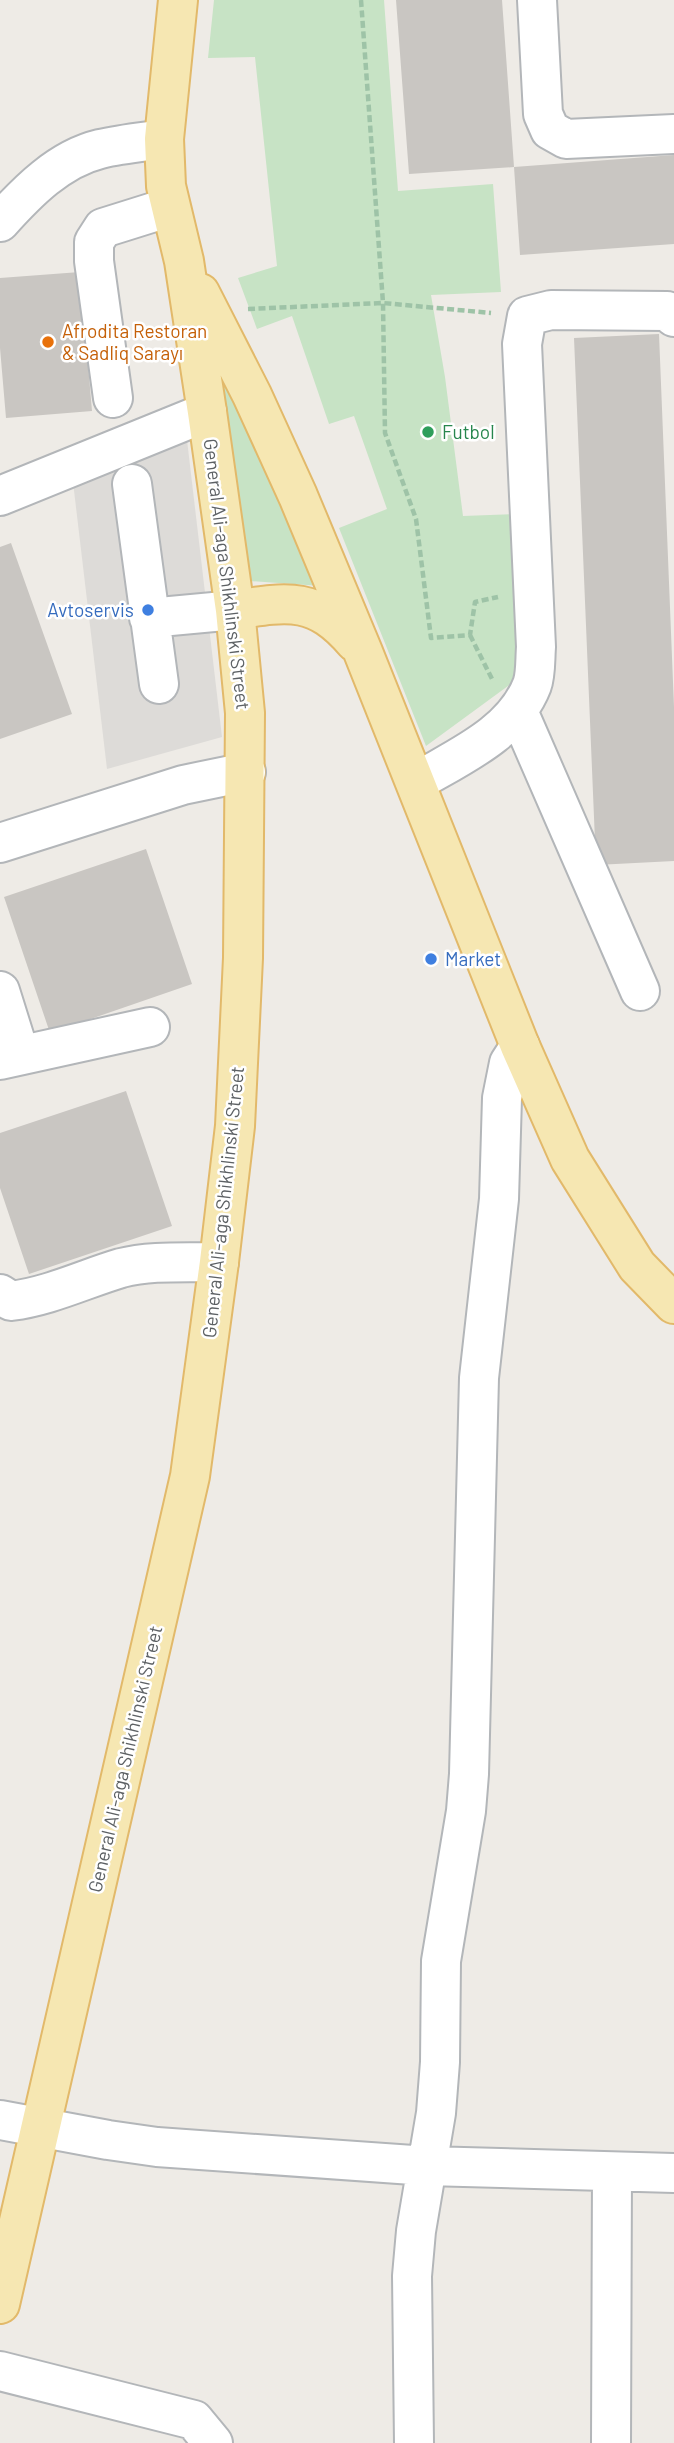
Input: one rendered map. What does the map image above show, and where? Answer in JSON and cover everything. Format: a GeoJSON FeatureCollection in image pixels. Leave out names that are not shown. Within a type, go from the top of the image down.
{"type":"FeatureCollection","features":[{"type":"Feature","properties":{"kind":"main road","name":"General Ali-aga Shikhlinski Street"},"geometry":{"type":"LineString","coordinates":[[0,2304],[190,1476],[235,1126],[243,958],[245,713],[235,610],[207,412],[184,261],[166,186],[164,139],[178,0]]}},
{"type":"Feature","properties":{"kind":"main road"},"geometry":{"type":"LineString","coordinates":[[184,261],[252,395],[298,496],[416,782],[520,1046],[570,1159],[637,1266],[674,1304]]}},
{"type":"Feature","properties":{"kind":"main road"},"geometry":{"type":"LineString","coordinates":[[235,610],[281,604],[309,607],[332,618],[363,652]]}},
{"type":"Feature","properties":{"kind":"street"},"geometry":{"type":"LineString","coordinates":[[537,0],[543,114],[550,130],[566,139],[674,134]]}},
{"type":"Feature","properties":{"kind":"street"},"geometry":{"type":"LineString","coordinates":[[0,222],[27,192],[62,166],[98,149],[164,139]]}},
{"type":"Feature","properties":{"kind":"street"},"geometry":{"type":"LineString","coordinates":[[113,398],[94,261],[94,242],[103,228],[170,207]]}},
{"type":"Feature","properties":{"kind":"street"},"geometry":{"type":"LineString","coordinates":[[416,782],[490,738],[508,702],[533,683],[536,647],[522,344],[527,316],[551,310],[667,311],[674,317]]}},
{"type":"Feature","properties":{"kind":"street"},"geometry":{"type":"LineString","coordinates":[[0,496],[207,412]]}},
{"type":"Feature","properties":{"kind":"street"},"geometry":{"type":"LineString","coordinates":[[132,484],[159,684]]}},
{"type":"Feature","properties":{"kind":"street"},"geometry":{"type":"LineString","coordinates":[[149,618],[235,610]]}},
{"type":"Feature","properties":{"kind":"street"},"geometry":{"type":"LineString","coordinates":[[508,702],[640,991]]}},
{"type":"Feature","properties":{"kind":"street"},"geometry":{"type":"LineString","coordinates":[[0,843],[183,785],[246,772]]}},
{"type":"Feature","properties":{"kind":"street"},"geometry":{"type":"LineString","coordinates":[[0,990],[10,1057],[150,1027]]}},
{"type":"Feature","properties":{"kind":"street"},"geometry":{"type":"LineString","coordinates":[[414,2443],[412,2276],[415,2231],[436,2113],[440,2062],[441,1961],[464,1824],[469,1774],[479,1378],[499,1199],[502,1098],[509,1063],[520,1046]]}},
{"type":"Feature","properties":{"kind":"street"},"geometry":{"type":"LineString","coordinates":[[0,1294],[11,1301],[36,1298],[122,1268],[155,1263],[219,1262]]}},
{"type":"Feature","properties":{"kind":"street"},"geometry":{"type":"LineString","coordinates":[[0,2120],[157,2147],[427,2166],[674,2173]]}},
{"type":"Feature","properties":{"kind":"street"},"geometry":{"type":"LineString","coordinates":[[611,2443],[612,2172]]}},
{"type":"Feature","properties":{"kind":"street"},"geometry":{"type":"LineString","coordinates":[[0,2371],[194,2420],[213,2443]]}},
{"type":"Feature","properties":{"kind":"path"},"geometry":{"type":"LineString","coordinates":[[361,0],[383,303],[385,433],[416,519],[431,638],[470,635]]}},
{"type":"Feature","properties":{"kind":"path"},"geometry":{"type":"LineString","coordinates":[[209,311],[383,303],[527,316]]}},
{"type":"Feature","properties":{"kind":"path"},"geometry":{"type":"LineString","coordinates":[[508,595],[475,602],[470,635],[508,702]]}},
{"type":"Feature","properties":{"kind":"shaded area","name":"Avtoservis"},"geometry":{"type":"Polygon","coordinates":[[[187,440],[222,737],[107,769],[73,482],[187,440]]]}},
{"type":"Feature","properties":{"kind":"green space"},"geometry":{"type":"Polygon","coordinates":[[[214,0],[384,0],[398,191],[493,184],[501,292],[431,295],[445,377],[463,516],[516,514],[520,616],[516,680],[426,746],[339,528],[387,509],[354,416],[329,424],[292,316],[257,329],[238,278],[277,266],[255,57],[208,58],[214,0]]]}},
{"type":"Feature","properties":{"kind":"green space"},"geometry":{"type":"Polygon","coordinates":[[[219,373],[321,586],[249,581],[219,373]]]}},
{"type":"Feature","properties":{"kind":"building"},"geometry":{"type":"Polygon","coordinates":[[[396,0],[502,0],[514,167],[409,174],[396,0]]]}},
{"type":"Feature","properties":{"kind":"building"},"geometry":{"type":"Polygon","coordinates":[[[674,155],[674,244],[520,255],[514,167],[674,155]]]}},
{"type":"Feature","properties":{"kind":"building"},"geometry":{"type":"Polygon","coordinates":[[[80,272],[92,411],[6,418],[0,348],[0,278],[80,272]]]}},
{"type":"Feature","properties":{"kind":"building"},"geometry":{"type":"Polygon","coordinates":[[[659,334],[674,707],[674,861],[596,865],[574,338],[659,334]]]}},
{"type":"Feature","properties":{"kind":"building"},"geometry":{"type":"Polygon","coordinates":[[[11,543],[72,714],[0,739],[0,547],[11,543]]]}},
{"type":"Feature","properties":{"kind":"building"},"geometry":{"type":"Polygon","coordinates":[[[146,849],[192,984],[50,1033],[4,897],[146,849]]]}},
{"type":"Feature","properties":{"kind":"building"},"geometry":{"type":"Polygon","coordinates":[[[126,1091],[172,1226],[29,1274],[0,1188],[0,1133],[126,1091]]]}},
{"type":"Feature","properties":{"kind":"place","name":"Afrodita Restoran & Sadliq Sarayı"},"geometry":{"type":"Point","coordinates":[48,342]}},
{"type":"Feature","properties":{"kind":"place","name":"Futbol"},"geometry":{"type":"Point","coordinates":[428,432]}},
{"type":"Feature","properties":{"kind":"place","name":"Avtoservis"},"geometry":{"type":"Point","coordinates":[148,610]}},
{"type":"Feature","properties":{"kind":"place","name":"Market"},"geometry":{"type":"Point","coordinates":[431,959]}}]}
